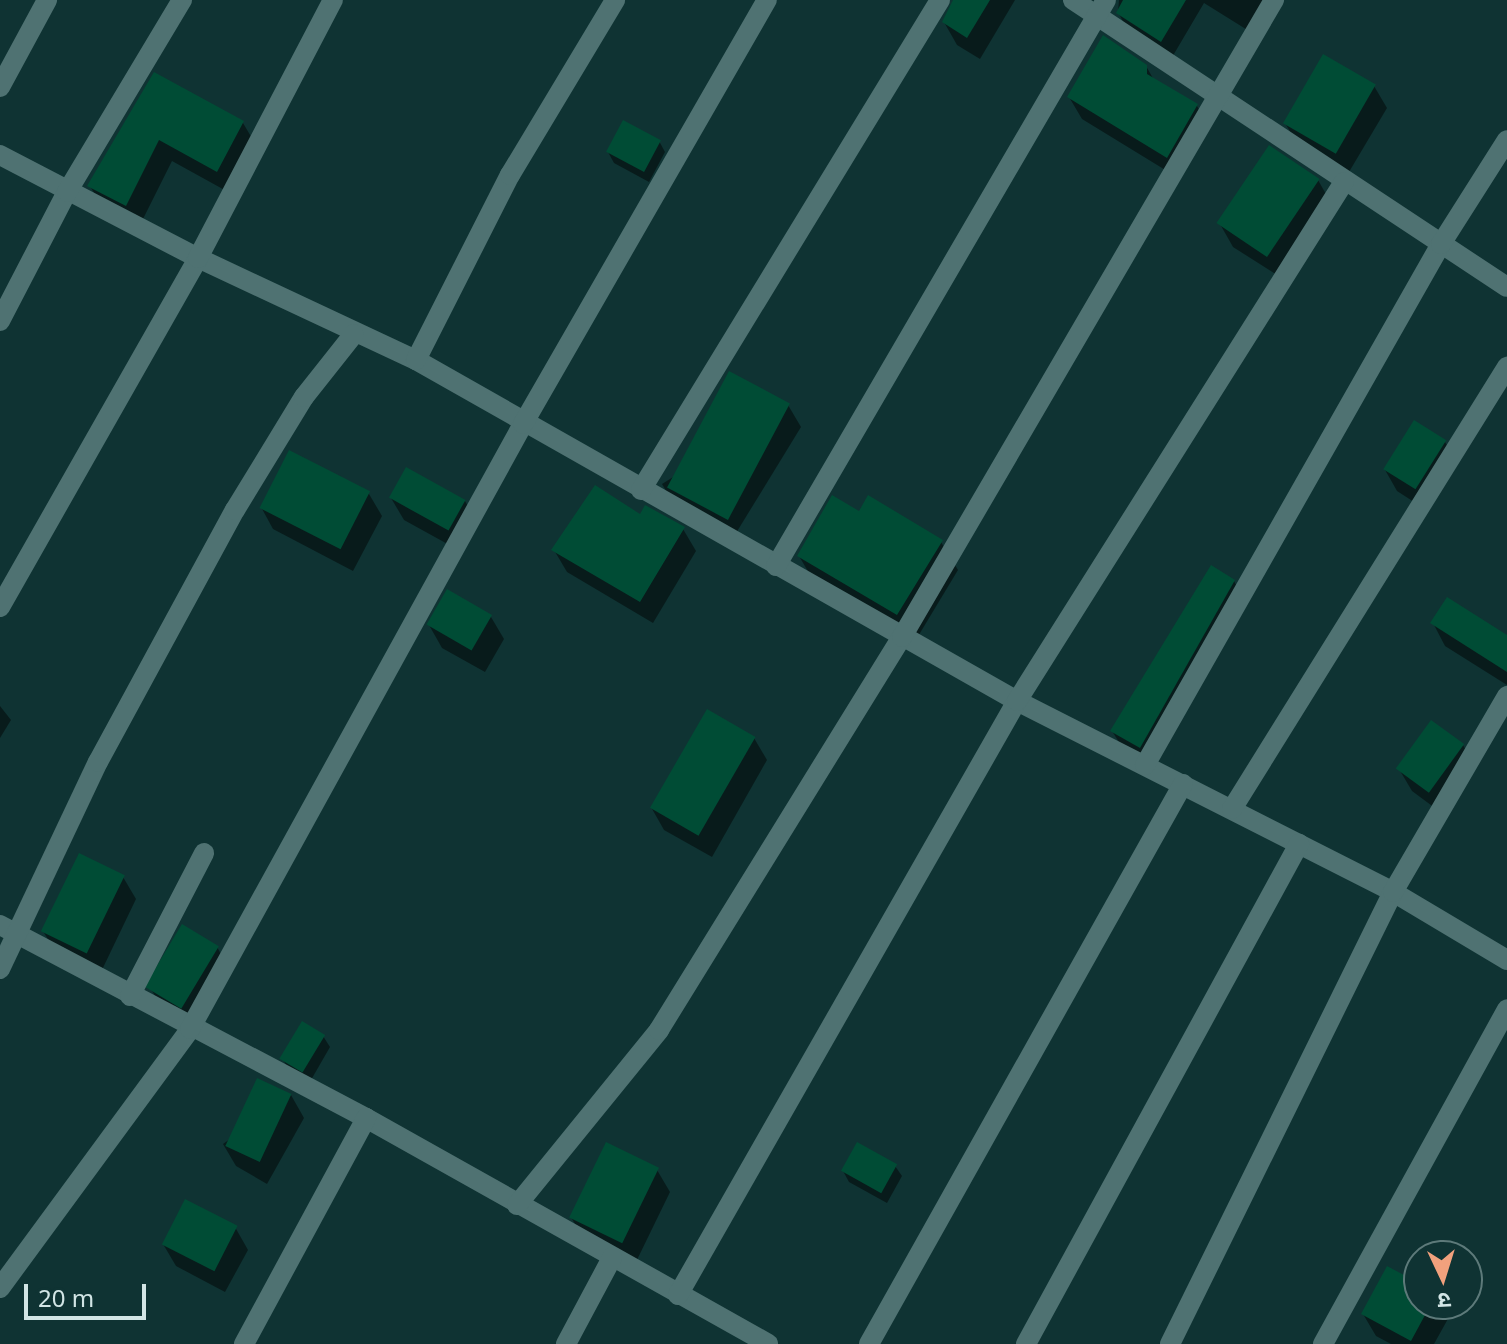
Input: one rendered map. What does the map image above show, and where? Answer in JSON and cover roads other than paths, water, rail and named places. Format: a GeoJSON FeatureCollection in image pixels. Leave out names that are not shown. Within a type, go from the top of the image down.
{"type":"FeatureCollection","features":[{"type":"Feature","properties":{"kind":"street"},"geometry":{"type":"LineString","coordinates":[[0,87],[47,0]]}},
{"type":"Feature","properties":{"kind":"street"},"geometry":{"type":"LineString","coordinates":[[0,321],[67,192],[182,0]]}},
{"type":"Feature","properties":{"kind":"street"},"geometry":{"type":"LineString","coordinates":[[0,607],[198,258],[333,0]]}},
{"type":"Feature","properties":{"kind":"street"},"geometry":{"type":"LineString","coordinates":[[416,360],[510,175],[615,0]]}},
{"type":"Feature","properties":{"kind":"street"},"geometry":{"type":"LineString","coordinates":[[0,1288],[190,1029],[523,424],[767,0]]}},
{"type":"Feature","properties":{"kind":"street"},"geometry":{"type":"LineString","coordinates":[[641,490],[940,0]]}},
{"type":"Feature","properties":{"kind":"street"},"geometry":{"type":"LineString","coordinates":[[1073,0],[1101,8],[1216,98],[1507,287]]}},
{"type":"Feature","properties":{"kind":"street"},"geometry":{"type":"LineString","coordinates":[[517,1205],[659,1030],[902,637],[1274,0]]}},
{"type":"Feature","properties":{"kind":"street"},"geometry":{"type":"LineString","coordinates":[[776,566],[1101,8]]}},
{"type":"Feature","properties":{"kind":"street"},"geometry":{"type":"LineString","coordinates":[[1145,765],[1441,244],[1507,140]]}},
{"type":"Feature","properties":{"kind":"street"},"geometry":{"type":"LineString","coordinates":[[0,155],[198,258],[354,334],[416,360],[523,424],[1017,701],[1393,892],[1507,960]]}},
{"type":"Feature","properties":{"kind":"street"},"geometry":{"type":"LineString","coordinates":[[678,1295],[1017,701],[1344,182]]}},
{"type":"Feature","properties":{"kind":"street"},"geometry":{"type":"LineString","coordinates":[[0,969],[8,929],[235,510],[304,397],[354,334]]}},
{"type":"Feature","properties":{"kind":"street"},"geometry":{"type":"LineString","coordinates":[[1232,809],[1507,367]]}},
{"type":"Feature","properties":{"kind":"street"},"geometry":{"type":"LineString","coordinates":[[1170,1344],[1393,892],[1507,696]]}},
{"type":"Feature","properties":{"kind":"street"},"geometry":{"type":"LineString","coordinates":[[869,1344],[1183,784]]}},
{"type":"Feature","properties":{"kind":"street"},"geometry":{"type":"LineString","coordinates":[[1026,1344],[1299,844]]}},
{"type":"Feature","properties":{"kind":"street"},"geometry":{"type":"LineString","coordinates":[[130,996],[204,853]]}},
{"type":"Feature","properties":{"kind":"street"},"geometry":{"type":"LineString","coordinates":[[8,929],[190,1029],[366,1118],[768,1344]]}},
{"type":"Feature","properties":{"kind":"street"},"geometry":{"type":"LineString","coordinates":[[1323,1344],[1507,1009]]}},
{"type":"Feature","properties":{"kind":"street"},"geometry":{"type":"LineString","coordinates":[[244,1344],[366,1118]]}},
{"type":"Feature","properties":{"kind":"street"},"geometry":{"type":"LineString","coordinates":[[566,1344],[612,1258]]}}]}
